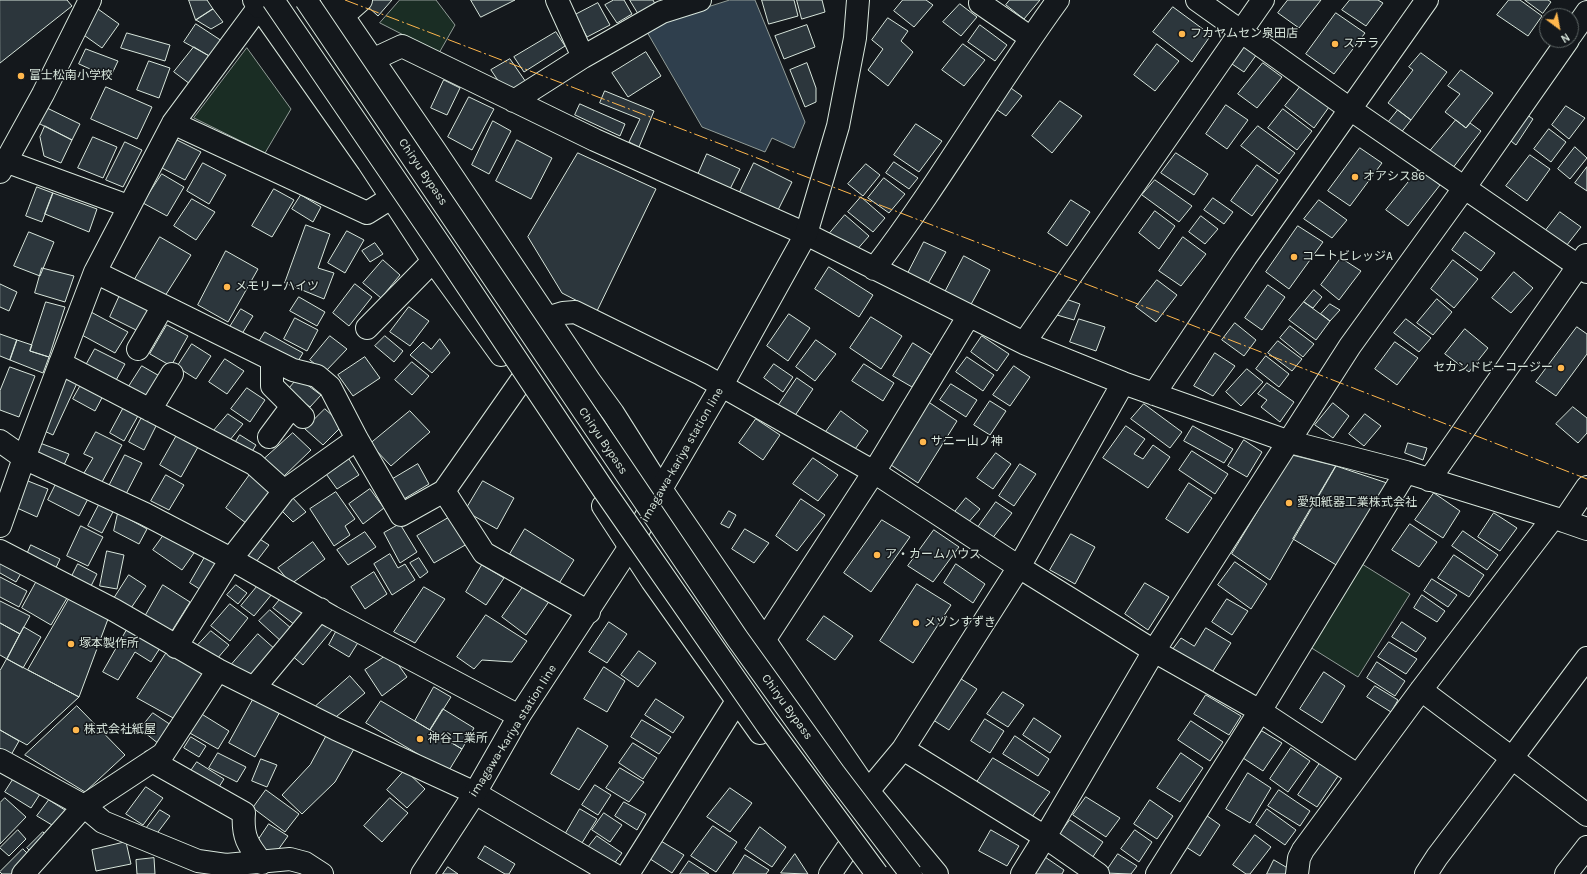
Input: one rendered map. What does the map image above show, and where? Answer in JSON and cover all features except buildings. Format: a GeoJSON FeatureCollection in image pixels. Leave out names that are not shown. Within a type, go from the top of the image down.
{"type":"FeatureCollection","features":[{"type":"Feature","properties":{"kind":"main road"},"geometry":{"type":"LineString","coordinates":[[90,0],[43,94],[3,167],[128,206]]}},
{"type":"Feature","properties":{"kind":"main road","name":"Chiryu Bypass"},"geometry":{"type":"LineString","coordinates":[[306,0],[737,638],[834,773],[911,874]]}},
{"type":"Feature","properties":{"kind":"main road"},"geometry":{"type":"LineString","coordinates":[[361,0],[337,8],[434,149],[546,318],[613,413],[661,489],[868,791],[937,874]]}},
{"type":"Feature","properties":{"kind":"main road"},"geometry":{"type":"LineString","coordinates":[[557,0],[583,57]]}},
{"type":"Feature","properties":{"kind":"main road"},"geometry":{"type":"LineString","coordinates":[[514,101],[583,57],[662,12],[700,0]]}},
{"type":"Feature","properties":{"kind":"main road","name":"imagawa-kariya station line"},"geometry":{"type":"LineString","coordinates":[[422,874],[475,793],[519,716],[589,612],[629,548],[806,234],[838,126],[855,38],[858,0]]}},
{"type":"Feature","properties":{"kind":"main road"},"geometry":{"type":"LineString","coordinates":[[874,269],[905,228],[1031,38],[1058,0]]}},
{"type":"Feature","properties":{"kind":"main road"},"geometry":{"type":"LineString","coordinates":[[1197,0],[1350,109],[1465,187],[1584,264],[1429,480]]}},
{"type":"Feature","properties":{"kind":"main road"},"geometry":{"type":"LineString","coordinates":[[1024,343],[1263,0]]}},
{"type":"Feature","properties":{"kind":"main road"},"geometry":{"type":"LineString","coordinates":[[1154,394],[1350,109],[1427,0]]}},
{"type":"Feature","properties":{"kind":"main road"},"geometry":{"type":"LineString","coordinates":[[0,526],[24,458],[95,272],[128,206],[173,123],[262,2]]}},
{"type":"Feature","properties":{"kind":"main road"},"geometry":{"type":"LineString","coordinates":[[262,2],[283,39],[433,261],[521,381],[629,548],[737,701],[867,874]]}},
{"type":"Feature","properties":{"kind":"main road"},"geometry":{"type":"LineString","coordinates":[[262,2],[446,254],[603,489],[767,725],[877,874]]}},
{"type":"Feature","properties":{"kind":"main road"},"geometry":{"type":"LineString","coordinates":[[980,3],[1031,38]]}},
{"type":"Feature","properties":{"kind":"main road"},"geometry":{"type":"LineString","coordinates":[[1579,24],[1587,12]]}},
{"type":"Feature","properties":{"kind":"main road"},"geometry":{"type":"LineString","coordinates":[[372,60],[402,46],[595,140],[806,234],[1024,343],[1123,383],[1290,442],[1406,472],[1587,529]]}},
{"type":"Feature","properties":{"kind":"main road"},"geometry":{"type":"LineString","coordinates":[[1022,874],[1154,651],[1290,442],[1350,346],[1465,187],[1562,48]]}},
{"type":"Feature","properties":{"kind":"main road"},"geometry":{"type":"LineString","coordinates":[[173,123],[367,213],[386,190]]}},
{"type":"Feature","properties":{"kind":"main road"},"geometry":{"type":"LineString","coordinates":[[367,328],[433,261]]}},
{"type":"Feature","properties":{"kind":"main road"},"geometry":{"type":"LineString","coordinates":[[95,272],[293,370],[317,376],[330,387],[357,439],[401,515],[444,490],[521,381]]}},
{"type":"Feature","properties":{"kind":"main road"},"geometry":{"type":"LineString","coordinates":[[138,349],[163,306]]}},
{"type":"Feature","properties":{"kind":"main road"},"geometry":{"type":"LineString","coordinates":[[546,318],[563,313],[576,312],[701,374],[721,387],[874,472],[1019,567],[1154,651],[1260,711],[1357,775]]}},
{"type":"Feature","properties":{"kind":"main road"},"geometry":{"type":"LineString","coordinates":[[765,639],[874,472],[968,316]]}},
{"type":"Feature","properties":{"kind":"main road"},"geometry":{"type":"LineString","coordinates":[[269,437],[298,412],[272,386],[272,360]]}},
{"type":"Feature","properties":{"kind":"main road"},"geometry":{"type":"LineString","coordinates":[[60,363],[254,464],[284,491]]}},
{"type":"Feature","properties":{"kind":"main road"},"geometry":{"type":"LineString","coordinates":[[150,410],[172,374]]}},
{"type":"Feature","properties":{"kind":"main road"},"geometry":{"type":"LineString","coordinates":[[868,791],[903,749],[1019,567],[1123,383]]}},
{"type":"Feature","properties":{"kind":"main road"},"geometry":{"type":"LineString","coordinates":[[176,647],[231,560],[284,491],[357,439]]}},
{"type":"Feature","properties":{"kind":"main road"},"geometry":{"type":"LineString","coordinates":[[0,441],[24,458],[145,514],[320,610],[519,716]]}},
{"type":"Feature","properties":{"kind":"main road"},"geometry":{"type":"LineString","coordinates":[[1157,874],[1260,711],[1406,472]]}},
{"type":"Feature","properties":{"kind":"main road"},"geometry":{"type":"LineString","coordinates":[[1297,874],[1299,858],[1303,850],[1357,775],[1421,690],[1587,487]]}},
{"type":"Feature","properties":{"kind":"main road"},"geometry":{"type":"LineString","coordinates":[[444,490],[484,553],[589,612]]}},
{"type":"Feature","properties":{"kind":"main road"},"geometry":{"type":"LineString","coordinates":[[0,551],[114,610],[218,670],[336,729],[475,793],[613,874]]}},
{"type":"Feature","properties":{"kind":"main road"},"geometry":{"type":"LineString","coordinates":[[254,688],[320,610]]}},
{"type":"Feature","properties":{"kind":"main road"},"geometry":{"type":"LineString","coordinates":[[1426,874],[1437,856],[1587,658]]}},
{"type":"Feature","properties":{"kind":"main road"},"geometry":{"type":"LineString","coordinates":[[23,874],[84,806],[163,754],[218,670]]}},
{"type":"Feature","properties":{"kind":"main road"},"geometry":{"type":"LineString","coordinates":[[1421,690],[1587,815]]}},
{"type":"Feature","properties":{"kind":"main road"},"geometry":{"type":"LineString","coordinates":[[628,874],[737,701]]}},
{"type":"Feature","properties":{"kind":"main road"},"geometry":{"type":"LineString","coordinates":[[903,749],[1045,837],[1098,874]]}},
{"type":"Feature","properties":{"kind":"main road"},"geometry":{"type":"LineString","coordinates":[[0,760],[84,806],[103,822],[198,861],[226,864],[262,863],[290,859],[305,863],[322,874]]}},
{"type":"Feature","properties":{"kind":"main road"},"geometry":{"type":"LineString","coordinates":[[152,761],[244,814],[243,830],[250,848],[262,863]]}},
{"type":"Feature","properties":{"kind":"main road"},"geometry":{"type":"LineString","coordinates":[[1566,874],[1587,847]]}},
{"type":"Feature","properties":{"kind":"main road"},"geometry":{"type":"LineString","coordinates":[[830,874],[847,849]]}},
{"type":"Feature","properties":{"kind":"green space"},"geometry":{"type":"Polygon","coordinates":[[[400,0],[436,0],[455,25],[439,53],[380,23],[400,0]]]}},
{"type":"Feature","properties":{"kind":"green space"},"geometry":{"type":"Polygon","coordinates":[[[247,48],[291,109],[265,153],[194,118],[247,48]]]}},
{"type":"Feature","properties":{"kind":"green space"},"geometry":{"type":"Polygon","coordinates":[[[1362,564],[1410,594],[1358,677],[1310,647],[1362,564]]]}},
{"type":"Feature","properties":{"kind":"water"},"geometry":{"type":"Polygon","coordinates":[[[730,0],[755,0],[805,122],[794,148],[772,138],[765,152],[702,127],[647,32],[670,19],[730,0]]]}},
{"type":"Feature","properties":{"kind":"power"},"geometry":{"type":"LineString","coordinates":[[345,0],[1112,294],[1587,479]]}},
{"type":"Feature","properties":{"kind":"place","name":"フカヤムセン泉田店"},"geometry":{"type":"Point","coordinates":[1182,34]}},
{"type":"Feature","properties":{"kind":"place","name":"ステラ"},"geometry":{"type":"Point","coordinates":[1335,44]}},
{"type":"Feature","properties":{"kind":"place","name":"富士松南小学校"},"geometry":{"type":"Point","coordinates":[21,76]}},
{"type":"Feature","properties":{"kind":"place","name":"オアシス86"},"geometry":{"type":"Point","coordinates":[1355,177]}},
{"type":"Feature","properties":{"kind":"place","name":"コートビレッジA"},"geometry":{"type":"Point","coordinates":[1294,257]}},
{"type":"Feature","properties":{"kind":"place","name":"メモリーハイツ"},"geometry":{"type":"Point","coordinates":[227,287]}},
{"type":"Feature","properties":{"kind":"place","name":"セカンドビーコージー"},"geometry":{"type":"Point","coordinates":[1561,368]}},
{"type":"Feature","properties":{"kind":"place","name":"サニー山ノ神"},"geometry":{"type":"Point","coordinates":[923,442]}},
{"type":"Feature","properties":{"kind":"place","name":"愛知紙器工業株式会社"},"geometry":{"type":"Point","coordinates":[1289,503]}},
{"type":"Feature","properties":{"kind":"place","name":"ア・カームハウス"},"geometry":{"type":"Point","coordinates":[877,555]}},
{"type":"Feature","properties":{"kind":"place","name":"メゾンすずき"},"geometry":{"type":"Point","coordinates":[916,623]}},
{"type":"Feature","properties":{"kind":"place","name":"塚本製作所"},"geometry":{"type":"Point","coordinates":[71,644]}},
{"type":"Feature","properties":{"kind":"place","name":"株式会社紙屋"},"geometry":{"type":"Point","coordinates":[76,730]}},
{"type":"Feature","properties":{"kind":"place","name":"神谷工業所"},"geometry":{"type":"Point","coordinates":[420,739]}}]}
